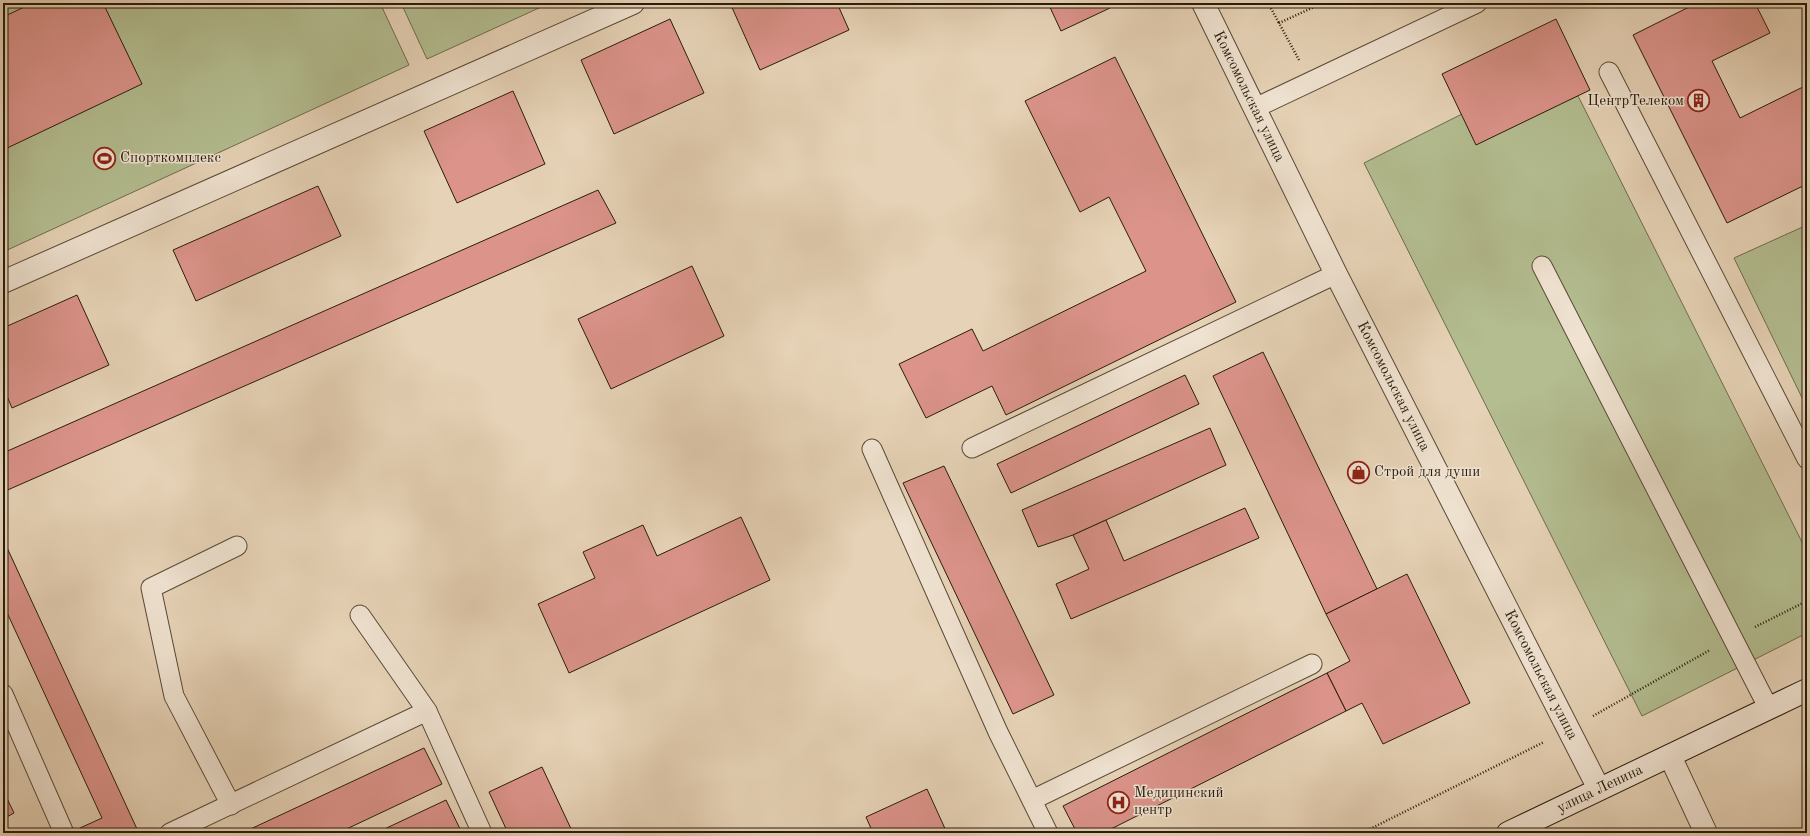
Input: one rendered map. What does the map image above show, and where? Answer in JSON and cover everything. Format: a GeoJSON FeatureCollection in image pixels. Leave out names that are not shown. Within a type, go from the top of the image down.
{"type":"FeatureCollection","features":[{"type":"Feature","properties":{"kind":"street"},"geometry":{"type":"LineString","coordinates":[[3,282],[633,3]]}},
{"type":"Feature","properties":{"kind":"street","name":"Комсомольская улица"},"geometry":{"type":"LineString","coordinates":[[1203,3],[1336,274],[1599,789]]}},
{"type":"Feature","properties":{"kind":"street","name":"улица Ленина"},"geometry":{"type":"LineString","coordinates":[[1508,833],[1807,690]]}},
{"type":"Feature","properties":{"kind":"street"},"geometry":{"type":"LineString","coordinates":[[1670,756],[1706,833]]}},
{"type":"Feature","properties":{"kind":"lane"},"geometry":{"type":"LineString","coordinates":[[1255,108],[1477,3]]}},
{"type":"Feature","properties":{"kind":"lane"},"geometry":{"type":"LineString","coordinates":[[1608,72],[1807,459]]}},
{"type":"Feature","properties":{"kind":"lane"},"geometry":{"type":"LineString","coordinates":[[1542,266],[1769,708]]}},
{"type":"Feature","properties":{"kind":"lane"},"geometry":{"type":"LineString","coordinates":[[972,448],[1336,274]]}},
{"type":"Feature","properties":{"kind":"lane"},"geometry":{"type":"LineString","coordinates":[[872,449],[998,732],[1048,833]]}},
{"type":"Feature","properties":{"kind":"lane"},"geometry":{"type":"LineString","coordinates":[[232,805],[174,696],[151,588],[238,546]]}},
{"type":"Feature","properties":{"kind":"lane"},"geometry":{"type":"LineString","coordinates":[[360,615],[427,711],[482,833]]}},
{"type":"Feature","properties":{"kind":"lane"},"geometry":{"type":"LineString","coordinates":[[1032,800],[1312,664]]}},
{"type":"Feature","properties":{"kind":"lane"},"geometry":{"type":"LineString","coordinates":[[3,694],[64,833]]}},
{"type":"Feature","properties":{"kind":"lane"},"geometry":{"type":"LineString","coordinates":[[170,833],[232,805],[427,711]]}},
{"type":"Feature","properties":{"kind":"path"},"geometry":{"type":"LineString","coordinates":[[1268,3],[1310,82]]}},
{"type":"Feature","properties":{"kind":"path"},"geometry":{"type":"LineString","coordinates":[[1279,23],[1323,3]]}},
{"type":"Feature","properties":{"kind":"green space","name":"Спорткомплекс"},"geometry":{"type":"Polygon","coordinates":[[[3,3],[380,3],[409,65],[3,252],[3,3]]]}},
{"type":"Feature","properties":{"kind":"green space"},"geometry":{"type":"Polygon","coordinates":[[[401,3],[550,3],[427,59],[401,3]]]}},
{"type":"Feature","properties":{"kind":"green space"},"geometry":{"type":"Polygon","coordinates":[[[1562,64],[1807,552],[1807,633],[1642,716],[1364,163],[1562,64]]]}},
{"type":"Feature","properties":{"kind":"green space"},"geometry":{"type":"Polygon","coordinates":[[[1807,225],[1807,408],[1734,258],[1807,225]]]}},
{"type":"Feature","properties":{"kind":"building"},"geometry":{"type":"Polygon","coordinates":[[[33,3],[103,3],[142,84],[3,150],[3,17],[33,3]]]}},
{"type":"Feature","properties":{"kind":"building"},"geometry":{"type":"Polygon","coordinates":[[[730,3],[837,3],[849,30],[760,70],[730,3]]]}},
{"type":"Feature","properties":{"kind":"building"},"geometry":{"type":"Polygon","coordinates":[[[1048,3],[1108,3],[1110,8],[1061,31],[1048,3]]]}},
{"type":"Feature","properties":{"kind":"building","name":"ЦентрТелеком"},"geometry":{"type":"Polygon","coordinates":[[[1697,3],[1755,3],[1770,33],[1712,61],[1740,118],[1807,85],[1807,184],[1727,223],[1633,35],[1697,3]]]}},
{"type":"Feature","properties":{"kind":"building"},"geometry":{"type":"Polygon","coordinates":[[[670,19],[704,93],[614,134],[581,60],[670,19]]]}},
{"type":"Feature","properties":{"kind":"building"},"geometry":{"type":"Polygon","coordinates":[[[1556,19],[1590,90],[1476,145],[1442,74],[1556,19]]]}},
{"type":"Feature","properties":{"kind":"building"},"geometry":{"type":"Polygon","coordinates":[[[1115,57],[1236,302],[1006,415],[992,386],[926,418],[899,364],[972,329],[983,351],[1146,271],[1109,197],[1080,212],[1025,101],[1115,57]]]}},
{"type":"Feature","properties":{"kind":"building"},"geometry":{"type":"Polygon","coordinates":[[[513,91],[545,164],[457,203],[424,131],[513,91]]]}},
{"type":"Feature","properties":{"kind":"building"},"geometry":{"type":"Polygon","coordinates":[[[318,186],[341,236],[196,301],[173,250],[318,186]]]}},
{"type":"Feature","properties":{"kind":"building"},"geometry":{"type":"Polygon","coordinates":[[[598,190],[616,223],[3,492],[3,453],[598,190]]]}},
{"type":"Feature","properties":{"kind":"building"},"geometry":{"type":"Polygon","coordinates":[[[692,266],[724,336],[611,389],[578,319],[692,266]]]}},
{"type":"Feature","properties":{"kind":"building"},"geometry":{"type":"Polygon","coordinates":[[[77,295],[109,365],[12,408],[3,387],[3,328],[77,295]]]}},
{"type":"Feature","properties":{"kind":"building"},"geometry":{"type":"Polygon","coordinates":[[[1263,352],[1377,589],[1326,614],[1213,376],[1263,352]]]}},
{"type":"Feature","properties":{"kind":"building"},"geometry":{"type":"Polygon","coordinates":[[[1185,375],[1199,404],[1011,493],[997,464],[1185,375]]]}},
{"type":"Feature","properties":{"kind":"building"},"geometry":{"type":"Polygon","coordinates":[[[1210,428],[1226,465],[1073,535],[1038,547],[1022,510],[1210,428]]]}},
{"type":"Feature","properties":{"kind":"building"},"geometry":{"type":"Polygon","coordinates":[[[944,466],[1054,695],[1013,714],[903,483],[944,466]]]}},
{"type":"Feature","properties":{"kind":"building"},"geometry":{"type":"Polygon","coordinates":[[[1245,508],[1259,538],[1071,619],[1056,584],[1089,569],[1073,535],[1106,520],[1124,561],[1245,508]]]}},
{"type":"Feature","properties":{"kind":"building"},"geometry":{"type":"Polygon","coordinates":[[[741,517],[770,580],[569,673],[538,604],[595,578],[583,552],[643,525],[657,556],[741,517]]]}},
{"type":"Feature","properties":{"kind":"building"},"geometry":{"type":"Polygon","coordinates":[[[3,539],[137,829],[128,833],[83,833],[80,828],[102,818],[3,604],[3,539]]]}},
{"type":"Feature","properties":{"kind":"building"},"geometry":{"type":"Polygon","coordinates":[[[1407,574],[1470,703],[1383,744],[1362,703],[1346,711],[1327,673],[1350,661],[1326,614],[1407,574]]]}},
{"type":"Feature","properties":{"kind":"building"},"geometry":{"type":"Polygon","coordinates":[[[1327,673],[1346,711],[1103,833],[1077,833],[1063,806],[1327,673]]]}},
{"type":"Feature","properties":{"kind":"building"},"geometry":{"type":"Polygon","coordinates":[[[424,748],[442,784],[338,833],[242,833],[424,748]]]}},
{"type":"Feature","properties":{"kind":"building"},"geometry":{"type":"Polygon","coordinates":[[[542,767],[573,833],[508,833],[489,792],[542,767]]]}},
{"type":"Feature","properties":{"kind":"building"},"geometry":{"type":"Polygon","coordinates":[[[927,789],[947,833],[873,833],[866,817],[927,789]]]}},
{"type":"Feature","properties":{"kind":"building"},"geometry":{"type":"Polygon","coordinates":[[[3,790],[14,813],[3,819],[3,790]]]}},
{"type":"Feature","properties":{"kind":"building"},"geometry":{"type":"Polygon","coordinates":[[[446,800],[462,833],[376,833],[446,800]]]}},
{"type":"Feature","properties":{"kind":"building"},"geometry":{"type":"Polygon","coordinates":[[[1030,829],[1032,833],[1021,833],[1030,829]]]}},
{"type":"Feature","properties":{"kind":"place","name":"ЦентрТелеком"},"geometry":{"type":"Point","coordinates":[1699,101]}},
{"type":"Feature","properties":{"kind":"place","name":"Спорткомплекс"},"geometry":{"type":"Point","coordinates":[105,158]}},
{"type":"Feature","properties":{"kind":"place","name":"Строй для души"},"geometry":{"type":"Point","coordinates":[1358,472]}},
{"type":"Feature","properties":{"kind":"place","name":"Медицинский центр"},"geometry":{"type":"Point","coordinates":[1118,802]}}]}
